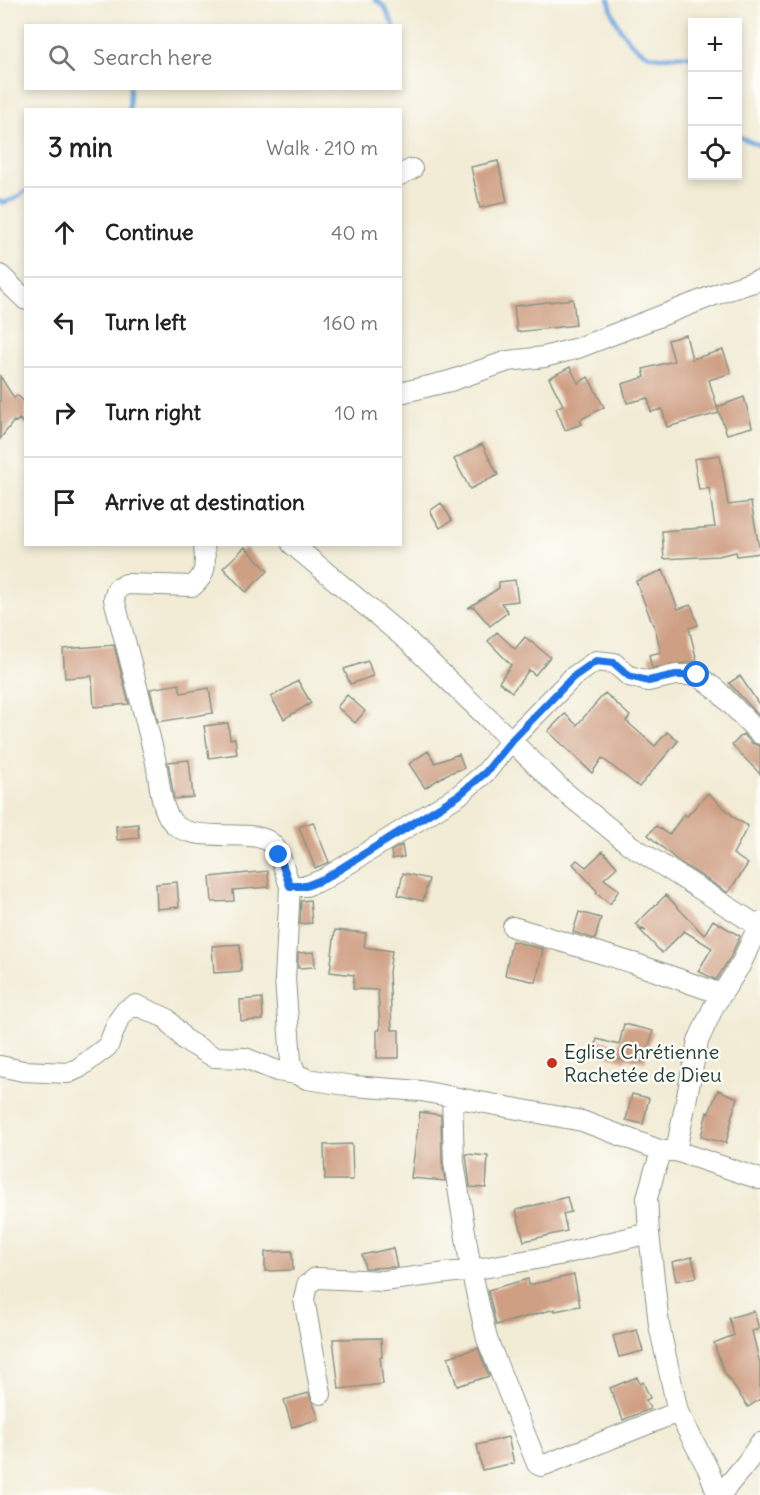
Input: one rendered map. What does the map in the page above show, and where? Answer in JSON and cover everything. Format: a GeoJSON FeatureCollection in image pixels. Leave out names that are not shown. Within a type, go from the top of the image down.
{"type":"FeatureCollection","features":[{"type":"Feature","properties":{"kind":"street"},"geometry":{"type":"LineString","coordinates":[[0,275],[24,298]]}},
{"type":"Feature","properties":{"kind":"street"},"geometry":{"type":"LineString","coordinates":[[402,393],[450,381],[508,361],[544,357],[578,348],[725,291],[760,280]]}},
{"type":"Feature","properties":{"kind":"street"},"geometry":{"type":"LineString","coordinates":[[204,546],[205,568],[201,579],[193,586],[126,584],[117,589],[114,599],[156,760],[166,813],[175,825],[188,833],[260,837],[271,842],[279,855],[290,886],[285,979],[291,1061],[296,1074]]}},
{"type":"Feature","properties":{"kind":"street"},"geometry":{"type":"LineString","coordinates":[[294,546],[408,641],[561,789],[630,845],[759,925],[741,964],[721,994],[698,1041],[669,1151],[654,1173],[647,1198],[659,1325],[678,1412],[708,1468],[719,1495],[760,1443]]}},
{"type":"Feature","properties":{"kind":"street"},"geometry":{"type":"LineString","coordinates":[[290,886],[306,886],[324,879],[459,795],[486,772],[512,740],[573,677],[596,661],[614,663],[629,676],[648,681],[676,675],[697,675],[717,690],[760,734]]}},
{"type":"Feature","properties":{"kind":"street"},"geometry":{"type":"LineString","coordinates":[[513,927],[633,963],[721,994]]}},
{"type":"Feature","properties":{"kind":"street"},"geometry":{"type":"LineString","coordinates":[[0,1066],[23,1071],[68,1073],[79,1068],[108,1046],[118,1021],[126,1010],[136,1005],[166,1018],[185,1040],[214,1057],[245,1058],[277,1071],[296,1074],[307,1079],[353,1086],[421,1091],[582,1121],[760,1179]]}},
{"type":"Feature","properties":{"kind":"street"},"geometry":{"type":"LineString","coordinates":[[452,1097],[454,1162],[471,1270],[487,1339],[537,1464],[542,1466],[678,1412]]}},
{"type":"Feature","properties":{"kind":"street"},"geometry":{"type":"LineString","coordinates":[[321,1394],[304,1299],[307,1285],[316,1278],[383,1281],[471,1270],[558,1255],[649,1233]]}},
{"type":"Feature","properties":{"kind":"building"},"geometry":{"type":"Polygon","coordinates":[[[498,161],[507,202],[480,208],[471,167],[498,161]]]}},
{"type":"Feature","properties":{"kind":"building"},"geometry":{"type":"Polygon","coordinates":[[[573,299],[576,325],[517,332],[514,306],[573,299]]]}},
{"type":"Feature","properties":{"kind":"building"},"geometry":{"type":"Polygon","coordinates":[[[686,335],[692,359],[723,350],[731,373],[709,380],[719,413],[667,427],[662,409],[651,412],[648,398],[627,403],[622,384],[645,377],[643,369],[674,361],[668,340],[686,335]]]}},
{"type":"Feature","properties":{"kind":"building"},"geometry":{"type":"Polygon","coordinates":[[[570,367],[578,383],[588,377],[604,407],[580,420],[582,424],[565,430],[556,408],[563,405],[549,378],[570,367]]]}},
{"type":"Feature","properties":{"kind":"building"},"geometry":{"type":"Polygon","coordinates":[[[0,376],[14,398],[17,395],[24,401],[24,424],[19,419],[14,421],[0,439],[0,376]]]}},
{"type":"Feature","properties":{"kind":"building"},"geometry":{"type":"Polygon","coordinates":[[[744,397],[752,427],[727,434],[717,407],[744,397]]]}},
{"type":"Feature","properties":{"kind":"building"},"geometry":{"type":"Polygon","coordinates":[[[482,444],[498,475],[470,489],[454,459],[482,444]]]}},
{"type":"Feature","properties":{"kind":"building"},"geometry":{"type":"Polygon","coordinates":[[[720,455],[728,505],[751,502],[760,553],[737,556],[736,552],[718,556],[664,559],[662,531],[715,527],[709,488],[699,490],[694,459],[720,455]]]}},
{"type":"Feature","properties":{"kind":"building"},"geometry":{"type":"Polygon","coordinates":[[[441,503],[452,520],[440,528],[430,511],[441,503]]]}},
{"type":"Feature","properties":{"kind":"building"},"geometry":{"type":"Polygon","coordinates":[[[245,547],[268,571],[246,592],[223,568],[245,547]]]}},
{"type":"Feature","properties":{"kind":"building"},"geometry":{"type":"Polygon","coordinates":[[[663,570],[678,609],[691,605],[698,625],[689,628],[697,661],[652,668],[649,655],[661,652],[654,624],[636,581],[663,570]]]}},
{"type":"Feature","properties":{"kind":"building"},"geometry":{"type":"Polygon","coordinates":[[[515,580],[518,601],[501,603],[508,612],[490,626],[474,607],[468,608],[499,588],[499,582],[515,580]]]}},
{"type":"Feature","properties":{"kind":"building"},"geometry":{"type":"Polygon","coordinates":[[[497,632],[515,649],[525,637],[550,657],[535,675],[529,670],[512,692],[499,682],[511,665],[488,641],[497,632]]]}},
{"type":"Feature","properties":{"kind":"building"},"geometry":{"type":"Polygon","coordinates":[[[114,645],[129,704],[94,707],[92,676],[65,678],[63,649],[114,645]]]}},
{"type":"Feature","properties":{"kind":"building"},"geometry":{"type":"Polygon","coordinates":[[[368,661],[373,676],[350,684],[344,669],[368,661]]]}},
{"type":"Feature","properties":{"kind":"building"},"geometry":{"type":"Polygon","coordinates":[[[740,676],[760,706],[760,717],[729,683],[740,676]]]}},
{"type":"Feature","properties":{"kind":"building"},"geometry":{"type":"Polygon","coordinates":[[[298,681],[311,703],[284,719],[271,697],[298,681]]]}},
{"type":"Feature","properties":{"kind":"building"},"geometry":{"type":"Polygon","coordinates":[[[179,684],[181,693],[209,688],[213,713],[158,722],[150,689],[179,684]]]}},
{"type":"Feature","properties":{"kind":"building"},"geometry":{"type":"Polygon","coordinates":[[[605,693],[630,716],[626,721],[655,746],[667,732],[678,741],[639,787],[602,758],[592,773],[548,731],[565,714],[577,725],[605,693]]]}},
{"type":"Feature","properties":{"kind":"building"},"geometry":{"type":"Polygon","coordinates":[[[347,695],[365,711],[355,723],[337,707],[347,695]]]}},
{"type":"Feature","properties":{"kind":"building"},"geometry":{"type":"Polygon","coordinates":[[[228,723],[230,739],[235,738],[237,754],[209,758],[204,726],[228,723]]]}},
{"type":"Feature","properties":{"kind":"building"},"geometry":{"type":"Polygon","coordinates":[[[743,734],[752,743],[760,746],[760,774],[732,745],[743,734]]]}},
{"type":"Feature","properties":{"kind":"building"},"geometry":{"type":"Polygon","coordinates":[[[428,751],[435,763],[459,754],[464,768],[447,774],[425,788],[409,764],[428,751]]]}},
{"type":"Feature","properties":{"kind":"building"},"geometry":{"type":"Polygon","coordinates":[[[189,760],[193,797],[174,799],[168,762],[189,760]]]}},
{"type":"Feature","properties":{"kind":"building"},"geometry":{"type":"Polygon","coordinates":[[[708,793],[736,819],[748,826],[733,854],[748,864],[728,893],[678,861],[648,835],[656,826],[669,835],[684,814],[687,816],[708,793]]]}},
{"type":"Feature","properties":{"kind":"building"},"geometry":{"type":"Polygon","coordinates":[[[313,822],[329,862],[315,868],[299,827],[313,822]]]}},
{"type":"Feature","properties":{"kind":"building"},"geometry":{"type":"Polygon","coordinates":[[[138,824],[139,838],[117,840],[116,826],[138,824]]]}},
{"type":"Feature","properties":{"kind":"building"},"geometry":{"type":"Polygon","coordinates":[[[402,845],[404,857],[392,859],[391,851],[402,845]]]}},
{"type":"Feature","properties":{"kind":"building"},"geometry":{"type":"Polygon","coordinates":[[[603,851],[617,867],[604,879],[619,890],[610,904],[596,893],[597,891],[573,864],[577,860],[586,867],[603,851]]]}},
{"type":"Feature","properties":{"kind":"building"},"geometry":{"type":"Polygon","coordinates":[[[268,871],[269,887],[233,890],[234,901],[212,902],[210,877],[268,871]]]}},
{"type":"Feature","properties":{"kind":"building"},"geometry":{"type":"Polygon","coordinates":[[[403,873],[429,879],[423,901],[398,895],[403,873]]]}},
{"type":"Feature","properties":{"kind":"building"},"geometry":{"type":"Polygon","coordinates":[[[177,882],[179,907],[157,909],[156,884],[177,882]]]}},
{"type":"Feature","properties":{"kind":"building"},"geometry":{"type":"Polygon","coordinates":[[[666,895],[704,935],[713,920],[740,936],[716,980],[698,971],[712,948],[684,931],[662,953],[639,929],[646,931],[636,924],[666,895]]]}},
{"type":"Feature","properties":{"kind":"building"},"geometry":{"type":"Polygon","coordinates":[[[310,900],[312,923],[300,924],[301,901],[310,900]]]}},
{"type":"Feature","properties":{"kind":"building"},"geometry":{"type":"Polygon","coordinates":[[[579,912],[601,918],[595,939],[573,932],[579,912]]]}},
{"type":"Feature","properties":{"kind":"building"},"geometry":{"type":"Polygon","coordinates":[[[335,930],[366,933],[364,947],[392,951],[389,972],[392,1030],[399,1030],[399,1058],[377,1058],[377,1030],[380,1030],[378,990],[353,989],[354,975],[330,972],[335,930]]]}},
{"type":"Feature","properties":{"kind":"building"},"geometry":{"type":"Polygon","coordinates":[[[512,941],[543,949],[536,982],[505,975],[512,941]]]}},
{"type":"Feature","properties":{"kind":"building"},"geometry":{"type":"Polygon","coordinates":[[[240,944],[241,971],[214,973],[212,946],[240,944]]]}},
{"type":"Feature","properties":{"kind":"building"},"geometry":{"type":"Polygon","coordinates":[[[314,952],[315,967],[298,968],[298,953],[314,952]]]}},
{"type":"Feature","properties":{"kind":"building"},"geometry":{"type":"Polygon","coordinates":[[[262,998],[263,1020],[241,1021],[240,1000],[262,998]]]}},
{"type":"Feature","properties":{"kind":"building"},"geometry":{"type":"Polygon","coordinates":[[[624,1024],[653,1031],[645,1062],[626,1058],[625,1061],[594,1052],[597,1039],[619,1045],[624,1024]]]}},
{"type":"Feature","properties":{"kind":"building"},"geometry":{"type":"Polygon","coordinates":[[[718,1090],[738,1098],[726,1143],[701,1137],[707,1112],[709,1113],[718,1090]]]}},
{"type":"Feature","properties":{"kind":"building"},"geometry":{"type":"Polygon","coordinates":[[[632,1094],[649,1098],[643,1124],[626,1120],[632,1094]]]}},
{"type":"Feature","properties":{"kind":"building"},"geometry":{"type":"Polygon","coordinates":[[[420,1112],[441,1115],[442,1162],[445,1181],[411,1178],[420,1112]]]}},
{"type":"Feature","properties":{"kind":"building"},"geometry":{"type":"Polygon","coordinates":[[[352,1144],[353,1180],[325,1180],[324,1145],[352,1144]]]}},
{"type":"Feature","properties":{"kind":"building"},"geometry":{"type":"Polygon","coordinates":[[[466,1154],[488,1156],[486,1188],[470,1187],[466,1154]]]}},
{"type":"Feature","properties":{"kind":"building"},"geometry":{"type":"Polygon","coordinates":[[[567,1197],[571,1212],[563,1214],[567,1231],[524,1241],[516,1210],[567,1197]]]}},
{"type":"Feature","properties":{"kind":"building"},"geometry":{"type":"Polygon","coordinates":[[[393,1248],[397,1267],[365,1268],[362,1255],[393,1248]]]}},
{"type":"Feature","properties":{"kind":"building"},"geometry":{"type":"Polygon","coordinates":[[[292,1251],[293,1270],[265,1271],[265,1252],[292,1251]]]}},
{"type":"Feature","properties":{"kind":"building"},"geometry":{"type":"Polygon","coordinates":[[[692,1257],[697,1277],[676,1281],[672,1262],[692,1257]]]}},
{"type":"Feature","properties":{"kind":"building"},"geometry":{"type":"Polygon","coordinates":[[[574,1275],[580,1306],[555,1311],[555,1309],[496,1325],[488,1290],[528,1279],[529,1285],[574,1275]]]}},
{"type":"Feature","properties":{"kind":"building"},"geometry":{"type":"Polygon","coordinates":[[[754,1311],[759,1329],[752,1331],[760,1364],[760,1399],[748,1407],[724,1372],[714,1343],[734,1335],[729,1318],[754,1311]]]}},
{"type":"Feature","properties":{"kind":"building"},"geometry":{"type":"Polygon","coordinates":[[[637,1330],[643,1351],[619,1357],[613,1336],[637,1330]]]}},
{"type":"Feature","properties":{"kind":"building"},"geometry":{"type":"Polygon","coordinates":[[[381,1338],[382,1357],[380,1357],[383,1384],[339,1389],[333,1339],[381,1338]]]}},
{"type":"Feature","properties":{"kind":"building"},"geometry":{"type":"Polygon","coordinates":[[[478,1348],[489,1376],[457,1386],[448,1357],[478,1348]]]}},
{"type":"Feature","properties":{"kind":"building"},"geometry":{"type":"Polygon","coordinates":[[[637,1377],[640,1384],[643,1382],[650,1398],[646,1400],[650,1409],[623,1420],[610,1388],[637,1377]]]}},
{"type":"Feature","properties":{"kind":"building"},"geometry":{"type":"Polygon","coordinates":[[[309,1393],[319,1419],[292,1427],[284,1400],[309,1393]]]}},
{"type":"Feature","properties":{"kind":"building"},"geometry":{"type":"Polygon","coordinates":[[[508,1437],[514,1463],[482,1470],[477,1445],[508,1437]]]}},
{"type":"Feature","properties":{"kind":"waterway"},"geometry":{"type":"LineString","coordinates":[[375,0],[384,6],[393,24]]}},
{"type":"Feature","properties":{"kind":"waterway"},"geometry":{"type":"LineString","coordinates":[[609,0],[620,28],[641,51],[660,57],[688,56]]}},
{"type":"Feature","properties":{"kind":"waterway"},"geometry":{"type":"LineString","coordinates":[[129,108],[130,90]]}},
{"type":"Feature","properties":{"kind":"waterway"},"geometry":{"type":"LineString","coordinates":[[742,138],[760,146]]}},
{"type":"Feature","properties":{"kind":"waterway"},"geometry":{"type":"LineString","coordinates":[[0,201],[3,203],[24,192]]}},
{"type":"Feature","properties":{"kind":"place","name":"Eglise Chrétienne Rachetée de Dieu"},"geometry":{"type":"Point","coordinates":[552,1063]}},
{"type":"Feature","properties":{"kind":"route"},"geometry":{"type":"LineString","coordinates":[[279,855],[290,886],[306,886],[324,879],[459,795],[486,772],[512,740],[573,677],[596,661],[614,663],[629,676],[648,681],[676,675],[697,675]]}}]}
